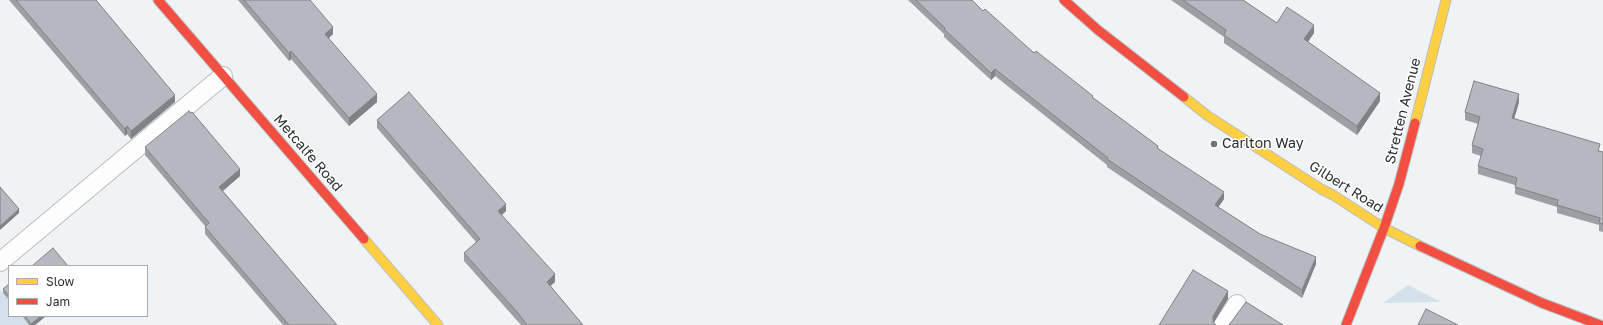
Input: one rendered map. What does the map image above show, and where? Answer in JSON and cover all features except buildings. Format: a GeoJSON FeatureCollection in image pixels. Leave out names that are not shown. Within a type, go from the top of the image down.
{"type":"FeatureCollection","features":[{"type":"Feature","properties":{"kind":"street","name":"Metcalfe Road"},"geometry":{"type":"LineString","coordinates":[[158,0],[438,325]]}},
{"type":"Feature","properties":{"kind":"street","name":"Gilbert Road"},"geometry":{"type":"LineString","coordinates":[[1064,0],[1098,30],[1208,116],[1384,228],[1542,303],[1600,325]]}},
{"type":"Feature","properties":{"kind":"street","name":"Stretten Avenue"},"geometry":{"type":"LineString","coordinates":[[1384,228],[1402,172],[1446,0]]}},
{"type":"Feature","properties":{"kind":"street"},"geometry":{"type":"LineString","coordinates":[[1346,325],[1384,228]]}},
{"type":"Feature","properties":{"kind":"lane"},"geometry":{"type":"LineString","coordinates":[[0,262],[223,76]]}},
{"type":"Feature","properties":{"kind":"lane"},"geometry":{"type":"LineString","coordinates":[[1223,325],[1237,304]]}},
{"type":"Feature","properties":{"kind":"shaded area"},"geometry":{"type":"Polygon","coordinates":[[[1408,285],[1441,302],[1383,303],[1408,285]]]}},
{"type":"Feature","properties":{"kind":"shaded area"},"geometry":{"type":"Polygon","coordinates":[[[0,289],[8,299],[8,317],[22,317],[29,325],[0,325],[0,289]]]}},
{"type":"Feature","properties":{"kind":"traffic: slow"},"geometry":{"type":"LineString","coordinates":[[1415,123],[1446,0]]}},
{"type":"Feature","properties":{"kind":"traffic: slow"},"geometry":{"type":"LineString","coordinates":[[1184,97],[1208,116],[1321,189],[1333,195],[1384,228],[1420,246]]}},
{"type":"Feature","properties":{"kind":"traffic: slow"},"geometry":{"type":"LineString","coordinates":[[364,239],[438,325]]}},
{"type":"Feature","properties":{"kind":"traffic: jam"},"geometry":{"type":"LineString","coordinates":[[158,0],[364,239]]}},
{"type":"Feature","properties":{"kind":"traffic: jam"},"geometry":{"type":"LineString","coordinates":[[1064,0],[1098,30],[1184,97]]}},
{"type":"Feature","properties":{"kind":"traffic: jam"},"geometry":{"type":"LineString","coordinates":[[1346,325],[1384,228],[1399,184],[1415,123]]}},
{"type":"Feature","properties":{"kind":"traffic: jam"},"geometry":{"type":"LineString","coordinates":[[1420,246],[1542,303],[1600,325]]}},
{"type":"Feature","properties":{"kind":"place","name":"Carlton Way"},"geometry":{"type":"Point","coordinates":[1214,144]}}]}
